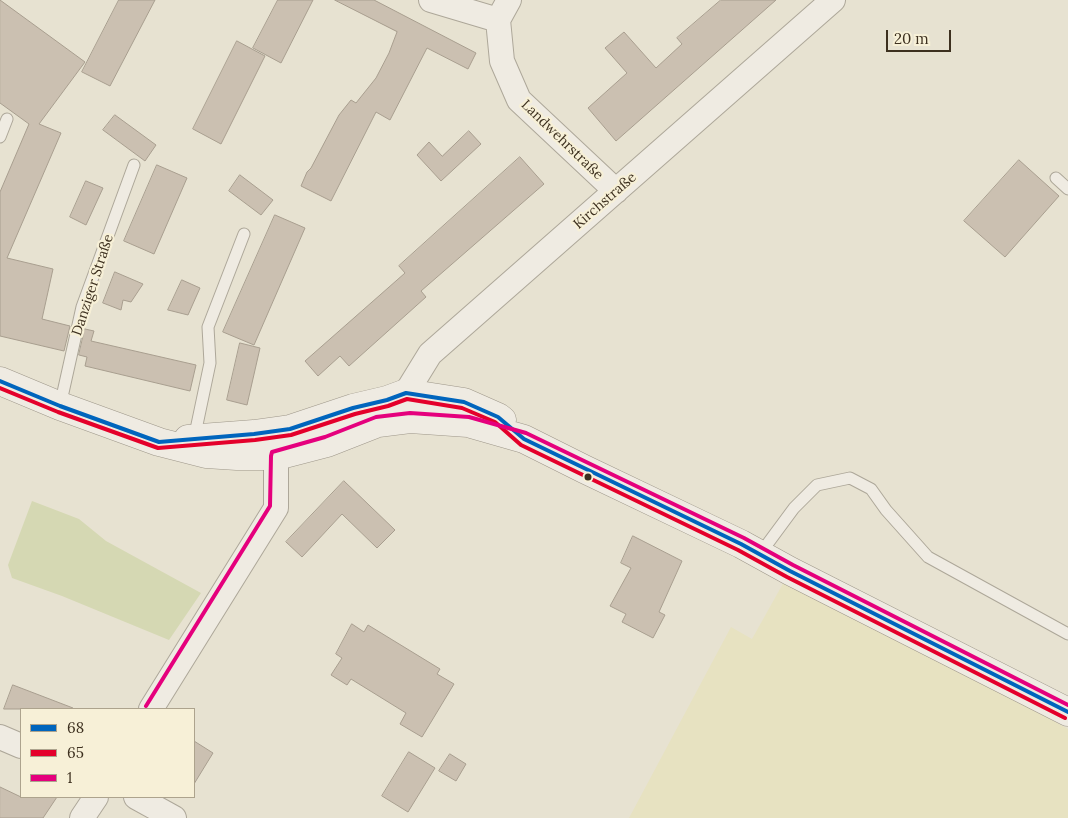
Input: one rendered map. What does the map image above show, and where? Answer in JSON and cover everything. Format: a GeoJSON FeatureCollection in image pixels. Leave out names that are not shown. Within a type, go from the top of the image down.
{"type":"FeatureCollection","features":[{"type":"Feature","properties":{"kind":"street"},"geometry":{"type":"LineString","coordinates":[[431,0],[504,10]]}},
{"type":"Feature","properties":{"kind":"street","name":"Kirchstraße"},"geometry":{"type":"LineString","coordinates":[[408,406],[430,354],[834,0]]}},
{"type":"Feature","properties":{"kind":"street","name":"Landwehrstraße"},"geometry":{"type":"LineString","coordinates":[[504,10],[502,61],[519,100],[616,191]]}},
{"type":"Feature","properties":{"kind":"street"},"geometry":{"type":"LineString","coordinates":[[0,381],[60,406],[159,442],[193,445],[206,454],[237,456],[277,443],[327,443],[378,423],[408,406],[524,439],[742,544],[1068,712]]}},
{"type":"Feature","properties":{"kind":"street"},"geometry":{"type":"LineString","coordinates":[[152,708],[276,508],[277,443]]}},
{"type":"Feature","properties":{"kind":"street"},"geometry":{"type":"LineString","coordinates":[[0,737],[20,746]]}},
{"type":"Feature","properties":{"kind":"street"},"geometry":{"type":"LineString","coordinates":[[82,818],[95,798]]}},
{"type":"Feature","properties":{"kind":"street"},"geometry":{"type":"LineString","coordinates":[[138,798],[174,818]]}},
{"type":"Feature","properties":{"kind":"lane"},"geometry":{"type":"LineString","coordinates":[[0,137],[8,119]]}},
{"type":"Feature","properties":{"kind":"lane","name":"Danziger Straße"},"geometry":{"type":"LineString","coordinates":[[60,406],[82,307],[134,166]]}},
{"type":"Feature","properties":{"kind":"lane"},"geometry":{"type":"LineString","coordinates":[[1056,178],[1068,189]]}},
{"type":"Feature","properties":{"kind":"lane"},"geometry":{"type":"LineString","coordinates":[[193,445],[210,363],[208,327],[244,234]]}},
{"type":"Feature","properties":{"kind":"lane"},"geometry":{"type":"LineString","coordinates":[[760,554],[794,508],[817,485],[850,478],[871,489],[886,510],[928,557],[1068,634]]}},
{"type":"Feature","properties":{"kind":"shaded area"},"geometry":{"type":"Polygon","coordinates":[[[790,571],[1068,729],[1068,818],[629,818],[731,627],[752,639],[790,571]]]}},
{"type":"Feature","properties":{"kind":"green space"},"geometry":{"type":"Polygon","coordinates":[[[32,501],[79,519],[106,541],[201,593],[169,640],[62,596],[12,578],[8,565],[32,501]]]}},
{"type":"Feature","properties":{"kind":"building"},"geometry":{"type":"Polygon","coordinates":[[[0,0],[85,62],[39,124],[61,133],[7,258],[53,269],[42,319],[70,326],[64,351],[0,336],[0,192],[29,124],[0,103],[0,0]]]}},
{"type":"Feature","properties":{"kind":"building"},"geometry":{"type":"Polygon","coordinates":[[[119,0],[155,0],[110,86],[82,72],[119,0]]]}},
{"type":"Feature","properties":{"kind":"building"},"geometry":{"type":"Polygon","coordinates":[[[278,0],[313,0],[281,63],[253,48],[278,0]]]}},
{"type":"Feature","properties":{"kind":"building"},"geometry":{"type":"Polygon","coordinates":[[[335,0],[374,0],[476,53],[468,69],[427,48],[390,120],[376,112],[331,201],[301,186],[339,115],[351,100],[356,103],[376,78],[397,32],[335,0]]]}},
{"type":"Feature","properties":{"kind":"building"},"geometry":{"type":"Polygon","coordinates":[[[721,0],[776,0],[616,141],[588,108],[627,73],[605,48],[624,32],[656,68],[682,44],[677,38],[721,0]]]}},
{"type":"Feature","properties":{"kind":"building"},"geometry":{"type":"Polygon","coordinates":[[[237,41],[265,56],[221,144],[193,129],[237,41]]]}},
{"type":"Feature","properties":{"kind":"building"},"geometry":{"type":"Polygon","coordinates":[[[115,115],[156,145],[145,161],[103,130],[115,115]]]}},
{"type":"Feature","properties":{"kind":"building"},"geometry":{"type":"Polygon","coordinates":[[[469,131],[481,144],[441,181],[417,155],[429,142],[442,156],[469,131]]]}},
{"type":"Feature","properties":{"kind":"building"},"geometry":{"type":"Polygon","coordinates":[[[520,157],[544,184],[421,291],[426,297],[349,366],[340,356],[318,376],[305,361],[405,273],[399,266],[520,157]]]}},
{"type":"Feature","properties":{"kind":"building"},"geometry":{"type":"Polygon","coordinates":[[[1019,160],[1059,196],[1005,257],[964,221],[1019,160]]]}},
{"type":"Feature","properties":{"kind":"building"},"geometry":{"type":"Polygon","coordinates":[[[157,165],[187,178],[154,254],[124,241],[157,165]]]}},
{"type":"Feature","properties":{"kind":"building"},"geometry":{"type":"Polygon","coordinates":[[[240,175],[273,200],[261,215],[229,191],[240,175]]]}},
{"type":"Feature","properties":{"kind":"building"},"geometry":{"type":"Polygon","coordinates":[[[86,181],[103,188],[86,225],[70,217],[86,181]]]}},
{"type":"Feature","properties":{"kind":"building"},"geometry":{"type":"Polygon","coordinates":[[[275,215],[305,228],[254,345],[223,332],[275,215]]]}},
{"type":"Feature","properties":{"kind":"building"},"geometry":{"type":"Polygon","coordinates":[[[115,272],[143,284],[131,302],[123,300],[121,310],[103,303],[115,272]]]}},
{"type":"Feature","properties":{"kind":"building"},"geometry":{"type":"Polygon","coordinates":[[[182,280],[200,288],[188,315],[168,310],[182,280]]]}},
{"type":"Feature","properties":{"kind":"building"},"geometry":{"type":"Polygon","coordinates":[[[85,329],[94,331],[91,341],[196,365],[190,391],[85,366],[87,357],[79,355],[85,329]]]}},
{"type":"Feature","properties":{"kind":"building"},"geometry":{"type":"Polygon","coordinates":[[[240,343],[260,348],[247,405],[227,400],[240,343]]]}},
{"type":"Feature","properties":{"kind":"building"},"geometry":{"type":"Polygon","coordinates":[[[344,481],[395,530],[377,548],[342,514],[302,557],[286,542],[344,481]]]}},
{"type":"Feature","properties":{"kind":"building"},"geometry":{"type":"Polygon","coordinates":[[[633,536],[682,561],[659,612],[665,615],[653,638],[622,622],[626,614],[610,606],[631,568],[621,563],[633,536]]]}},
{"type":"Feature","properties":{"kind":"building"},"geometry":{"type":"Polygon","coordinates":[[[352,624],[364,632],[368,625],[440,669],[437,674],[454,684],[422,737],[400,724],[406,713],[351,679],[347,685],[331,675],[342,658],[336,654],[352,624]]]}},
{"type":"Feature","properties":{"kind":"building"},"geometry":{"type":"Polygon","coordinates":[[[13,685],[73,708],[20,708],[4,709],[13,685]]]}},
{"type":"Feature","properties":{"kind":"building"},"geometry":{"type":"Polygon","coordinates":[[[195,742],[213,753],[195,782],[195,742]]]}},
{"type":"Feature","properties":{"kind":"building"},"geometry":{"type":"Polygon","coordinates":[[[409,752],[435,768],[408,812],[382,796],[409,752]]]}},
{"type":"Feature","properties":{"kind":"building"},"geometry":{"type":"Polygon","coordinates":[[[450,754],[466,764],[456,781],[439,771],[450,754]]]}},
{"type":"Feature","properties":{"kind":"building"},"geometry":{"type":"Polygon","coordinates":[[[0,787],[20,798],[56,798],[43,818],[0,818],[0,787]]]}},
{"type":"Feature","properties":{"kind":"transit line","name":"68"},"geometry":{"type":"LineString","coordinates":[[0,381],[60,406],[159,442],[290,429],[406,393],[464,402],[498,417],[524,439],[741,544],[790,571],[1068,712]]}},
{"type":"Feature","properties":{"kind":"transit line","name":"65"},"geometry":{"type":"LineString","coordinates":[[0,388],[58,412],[158,448],[291,435],[407,399],[462,408],[495,422],[521,445],[738,550],[787,577],[1065,718]]}},
{"type":"Feature","properties":{"kind":"transit line","name":"1"},"geometry":{"type":"LineString","coordinates":[[146,706],[270,506],[272,452],[325,437],[376,417],[410,413],[469,417],[526,433],[744,538],[793,565],[1068,705]]}}]}
